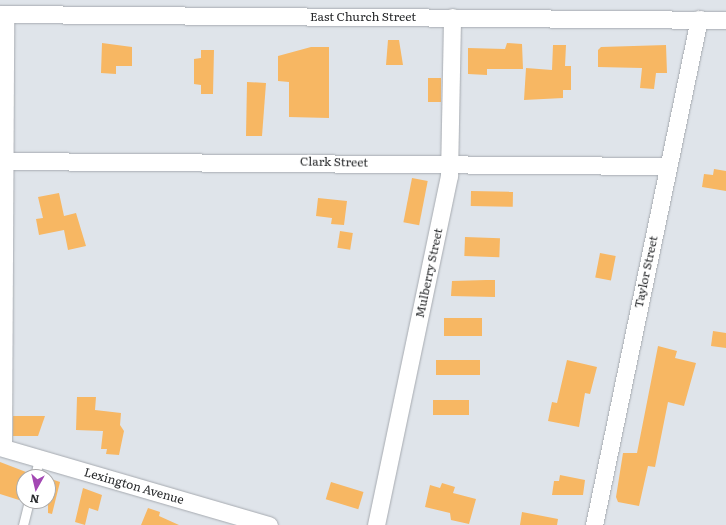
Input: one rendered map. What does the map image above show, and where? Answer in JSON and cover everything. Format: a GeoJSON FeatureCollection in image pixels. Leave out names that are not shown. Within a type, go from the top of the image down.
{"type":"FeatureCollection","features":[{"type":"Feature","properties":{"kind":"street","name":"East Church Street"},"geometry":{"type":"LineString","coordinates":[[3,14],[726,20]]}},
{"type":"Feature","properties":{"kind":"street"},"geometry":{"type":"LineString","coordinates":[[1,447],[3,14]]}},
{"type":"Feature","properties":{"kind":"street","name":"Mulberry Street"},"geometry":{"type":"LineString","coordinates":[[376,525],[451,164],[452,17]]}},
{"type":"Feature","properties":{"kind":"street","name":"Taylor Street"},"geometry":{"type":"LineString","coordinates":[[594,525],[699,19]]}},
{"type":"Feature","properties":{"kind":"street","name":"Clark Street"},"geometry":{"type":"LineString","coordinates":[[2,161],[668,166]]}},
{"type":"Feature","properties":{"kind":"street","name":"Lexington Avenue"},"geometry":{"type":"LineString","coordinates":[[1,447],[269,525]]}},
{"type":"Feature","properties":{"kind":"lane"},"geometry":{"type":"LineString","coordinates":[[37,469],[39,458]]}},
{"type":"Feature","properties":{"kind":"lane"},"geometry":{"type":"LineString","coordinates":[[23,525],[27,509]]}},
{"type":"Feature","properties":{"kind":"building"},"geometry":{"type":"Polygon","coordinates":[[[388,40],[399,40],[403,65],[386,65],[388,40]]]}},
{"type":"Feature","properties":{"kind":"building"},"geometry":{"type":"Polygon","coordinates":[[[102,43],[132,47],[132,66],[116,66],[116,74],[101,73],[102,43]]]}},
{"type":"Feature","properties":{"kind":"building"},"geometry":{"type":"Polygon","coordinates":[[[507,43],[522,44],[523,69],[487,69],[487,75],[468,74],[468,48],[505,49],[507,43]]]}},
{"type":"Feature","properties":{"kind":"building"},"geometry":{"type":"Polygon","coordinates":[[[553,45],[566,45],[565,66],[571,66],[571,90],[563,90],[563,98],[524,100],[526,68],[552,70],[553,45]]]}},
{"type":"Feature","properties":{"kind":"building"},"geometry":{"type":"Polygon","coordinates":[[[666,45],[667,73],[656,73],[654,89],[640,88],[642,68],[598,67],[598,50],[601,47],[666,45]]]}},
{"type":"Feature","properties":{"kind":"building"},"geometry":{"type":"Polygon","coordinates":[[[311,47],[329,47],[329,118],[289,117],[289,82],[278,81],[278,56],[311,47]]]}},
{"type":"Feature","properties":{"kind":"building"},"geometry":{"type":"Polygon","coordinates":[[[201,50],[214,50],[213,94],[201,94],[201,85],[194,84],[194,59],[201,58],[201,50]]]}},
{"type":"Feature","properties":{"kind":"building"},"geometry":{"type":"Polygon","coordinates":[[[428,78],[441,78],[441,102],[428,102],[428,78]]]}},
{"type":"Feature","properties":{"kind":"building"},"geometry":{"type":"Polygon","coordinates":[[[247,82],[266,83],[262,136],[246,136],[247,82]]]}},
{"type":"Feature","properties":{"kind":"building"},"geometry":{"type":"Polygon","coordinates":[[[714,169],[726,171],[726,191],[702,187],[704,174],[713,175],[714,169]]]}},
{"type":"Feature","properties":{"kind":"building"},"geometry":{"type":"Polygon","coordinates":[[[412,178],[428,181],[419,225],[403,222],[412,178]]]}},
{"type":"Feature","properties":{"kind":"building"},"geometry":{"type":"Polygon","coordinates":[[[471,191],[513,192],[513,207],[471,206],[471,191]]]}},
{"type":"Feature","properties":{"kind":"building"},"geometry":{"type":"Polygon","coordinates":[[[59,193],[64,216],[76,213],[86,246],[68,250],[64,230],[39,235],[36,219],[43,218],[38,197],[59,193]]]}},
{"type":"Feature","properties":{"kind":"building"},"geometry":{"type":"Polygon","coordinates":[[[318,198],[347,201],[344,225],[331,224],[332,218],[316,216],[318,198]]]}},
{"type":"Feature","properties":{"kind":"building"},"geometry":{"type":"Polygon","coordinates":[[[340,231],[353,233],[350,250],[337,248],[340,231]]]}},
{"type":"Feature","properties":{"kind":"building"},"geometry":{"type":"Polygon","coordinates":[[[465,237],[500,238],[499,257],[464,256],[465,237]]]}},
{"type":"Feature","properties":{"kind":"building"},"geometry":{"type":"Polygon","coordinates":[[[600,253],[616,256],[611,281],[595,278],[600,253]]]}},
{"type":"Feature","properties":{"kind":"building"},"geometry":{"type":"Polygon","coordinates":[[[495,280],[495,297],[451,296],[452,281],[495,280]]]}},
{"type":"Feature","properties":{"kind":"building"},"geometry":{"type":"Polygon","coordinates":[[[444,318],[482,318],[482,336],[444,336],[444,318]]]}},
{"type":"Feature","properties":{"kind":"building"},"geometry":{"type":"Polygon","coordinates":[[[713,331],[726,333],[726,348],[711,346],[713,331]]]}},
{"type":"Feature","properties":{"kind":"building"},"geometry":{"type":"Polygon","coordinates":[[[658,346],[677,351],[675,358],[696,363],[684,406],[668,402],[655,467],[648,466],[639,506],[618,502],[616,497],[623,453],[637,453],[658,346]]]}},
{"type":"Feature","properties":{"kind":"building"},"geometry":{"type":"Polygon","coordinates":[[[436,360],[480,360],[480,375],[436,375],[436,360]]]}},
{"type":"Feature","properties":{"kind":"building"},"geometry":{"type":"Polygon","coordinates":[[[567,360],[597,367],[590,394],[585,393],[579,427],[548,421],[552,402],[557,403],[567,360]]]}},
{"type":"Feature","properties":{"kind":"building"},"geometry":{"type":"Polygon","coordinates":[[[77,397],[96,397],[95,410],[121,413],[120,425],[124,431],[119,455],[106,454],[107,449],[101,449],[103,431],[76,430],[77,397]]]}},
{"type":"Feature","properties":{"kind":"building"},"geometry":{"type":"Polygon","coordinates":[[[433,400],[469,400],[469,415],[433,415],[433,400]]]}},
{"type":"Feature","properties":{"kind":"building"},"geometry":{"type":"Polygon","coordinates":[[[13,416],[45,416],[38,436],[13,436],[13,416]]]}},
{"type":"Feature","properties":{"kind":"building"},"geometry":{"type":"Polygon","coordinates":[[[0,462],[18,469],[16,469],[16,499],[0,494],[0,462]]]}},
{"type":"Feature","properties":{"kind":"building"},"geometry":{"type":"Polygon","coordinates":[[[560,475],[585,480],[583,495],[552,495],[554,481],[559,481],[560,475]]]}},
{"type":"Feature","properties":{"kind":"building"},"geometry":{"type":"Polygon","coordinates":[[[56,481],[60,482],[56,498],[56,481]]]}},
{"type":"Feature","properties":{"kind":"building"},"geometry":{"type":"Polygon","coordinates":[[[331,482],[364,492],[358,509],[326,499],[331,482]]]}},
{"type":"Feature","properties":{"kind":"building"},"geometry":{"type":"Polygon","coordinates":[[[442,483],[455,487],[453,493],[476,499],[469,524],[451,520],[450,513],[425,507],[430,485],[440,488],[442,483]]]}},
{"type":"Feature","properties":{"kind":"building"},"geometry":{"type":"Polygon","coordinates":[[[83,488],[102,495],[98,511],[89,508],[85,525],[75,522],[83,488]]]}},
{"type":"Feature","properties":{"kind":"building"},"geometry":{"type":"Polygon","coordinates":[[[148,508],[160,512],[159,516],[179,525],[141,525],[148,508]]]}},
{"type":"Feature","properties":{"kind":"building"},"geometry":{"type":"Polygon","coordinates":[[[48,509],[53,509],[52,514],[48,513],[48,509]]]}},
{"type":"Feature","properties":{"kind":"building"},"geometry":{"type":"Polygon","coordinates":[[[522,512],[558,519],[557,525],[520,525],[522,512]]]}}]}
